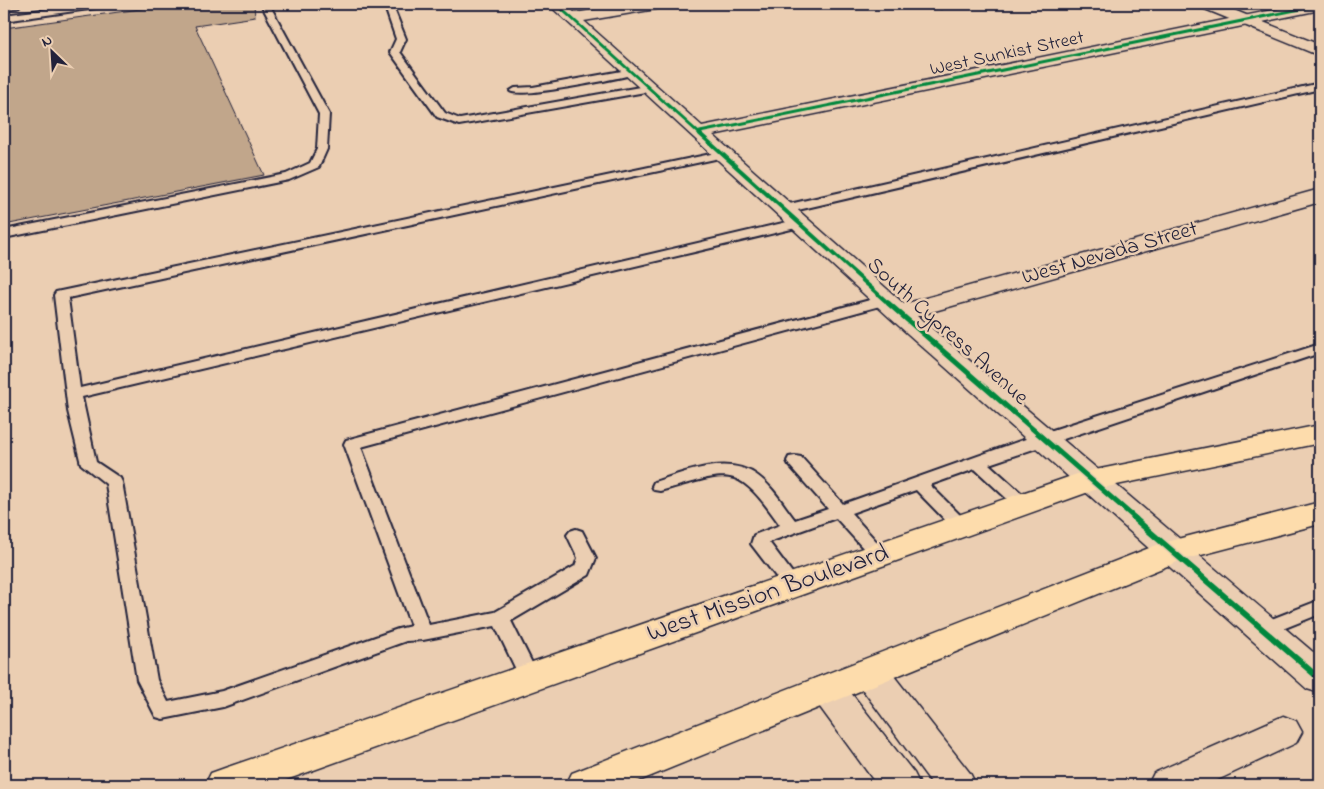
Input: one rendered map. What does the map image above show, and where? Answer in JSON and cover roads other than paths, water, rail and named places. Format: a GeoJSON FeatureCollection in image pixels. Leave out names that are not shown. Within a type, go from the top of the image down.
{"type":"FeatureCollection","features":[{"type":"Feature","properties":{"kind":"main road","name":"West Mission Boulevard"},"geometry":{"type":"LineString","coordinates":[[225,785],[1091,480],[1320,434]]}},
{"type":"Feature","properties":{"kind":"main road"},"geometry":{"type":"LineString","coordinates":[[586,785],[1173,551],[1320,513]]}},
{"type":"Feature","properties":{"kind":"street"},"geometry":{"type":"LineString","coordinates":[[564,11],[656,4]]}},
{"type":"Feature","properties":{"kind":"street"},"geometry":{"type":"LineString","coordinates":[[1206,4],[1320,51]]}},
{"type":"Feature","properties":{"kind":"street","name":"West Sunkist Street"},"geometry":{"type":"LineString","coordinates":[[700,132],[1320,6]]}},
{"type":"Feature","properties":{"kind":"street","name":"South Cypress Avenue"},"geometry":{"type":"LineString","coordinates":[[564,11],[1043,439],[1320,680]]}},
{"type":"Feature","properties":{"kind":"street","name":"West Nevada Street"},"geometry":{"type":"LineString","coordinates":[[893,306],[1320,195]]}},
{"type":"Feature","properties":{"kind":"street"},"geometry":{"type":"LineString","coordinates":[[870,672],[956,785]]}},
{"type":"Feature","properties":{"kind":"street"},"geometry":{"type":"LineString","coordinates":[[827,689],[900,785]]}},
{"type":"Feature","properties":{"kind":"street"},"geometry":{"type":"LineString","coordinates":[[1173,784],[1283,732]]}},
{"type":"Feature","properties":{"kind":"lane"},"geometry":{"type":"LineString","coordinates":[[6,10],[103,4]]}},
{"type":"Feature","properties":{"kind":"lane"},"geometry":{"type":"LineString","coordinates":[[4,234],[289,177],[315,165],[322,149],[324,114],[265,4]]}},
{"type":"Feature","properties":{"kind":"lane"},"geometry":{"type":"LineString","coordinates":[[388,4],[401,39],[395,52],[441,115],[458,122],[642,80]]}},
{"type":"Feature","properties":{"kind":"lane"},"geometry":{"type":"LineString","coordinates":[[515,91],[642,80]]}},
{"type":"Feature","properties":{"kind":"lane"},"geometry":{"type":"LineString","coordinates":[[74,394],[1320,86]]}},
{"type":"Feature","properties":{"kind":"lane"},"geometry":{"type":"LineString","coordinates":[[576,535],[586,558],[583,570],[500,618],[423,633],[405,634],[223,699],[163,711],[147,680],[114,482],[89,464],[76,411],[61,295],[725,154]]}},
{"type":"Feature","properties":{"kind":"lane"},"geometry":{"type":"LineString","coordinates":[[423,633],[352,444],[893,306]]}},
{"type":"Feature","properties":{"kind":"lane"},"geometry":{"type":"LineString","coordinates":[[793,586],[760,544],[760,539],[1043,439],[1320,348]]}},
{"type":"Feature","properties":{"kind":"lane"},"geometry":{"type":"LineString","coordinates":[[795,461],[879,555]]}},
{"type":"Feature","properties":{"kind":"lane"},"geometry":{"type":"LineString","coordinates":[[977,462],[1023,504]]}},
{"type":"Feature","properties":{"kind":"lane"},"geometry":{"type":"LineString","coordinates":[[660,486],[700,474],[732,471],[752,479],[792,529]]}},
{"type":"Feature","properties":{"kind":"lane"},"geometry":{"type":"LineString","coordinates":[[919,483],[961,526]]}},
{"type":"Feature","properties":{"kind":"lane"},"geometry":{"type":"LineString","coordinates":[[1263,630],[1320,607]]}},
{"type":"Feature","properties":{"kind":"lane"},"geometry":{"type":"LineString","coordinates":[[500,618],[529,677]]}}]}
